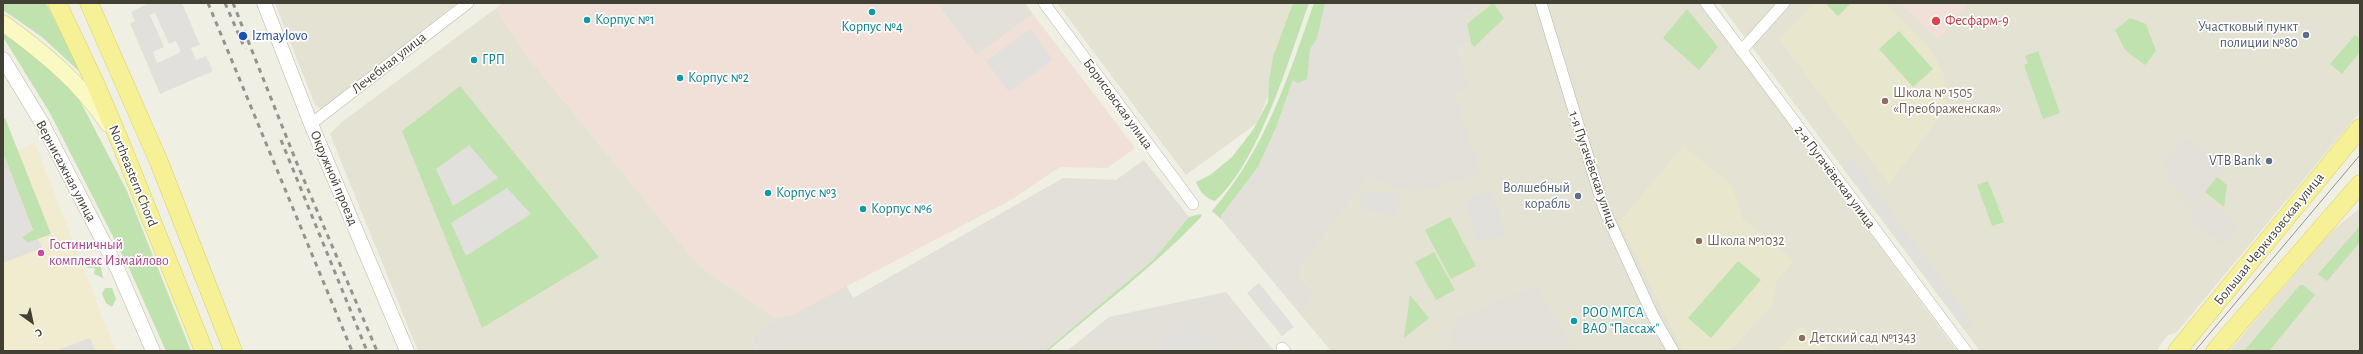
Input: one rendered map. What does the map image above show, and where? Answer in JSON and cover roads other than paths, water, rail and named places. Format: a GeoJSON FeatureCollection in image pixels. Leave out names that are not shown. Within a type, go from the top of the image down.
{"type":"FeatureCollection","features":[{"type":"Feature","properties":{"kind":"main road","name":"Northeastern Chord"},"geometry":{"type":"LineString","coordinates":[[57,3],[95,83],[121,144],[204,351]]}},
{"type":"Feature","properties":{"kind":"main road","name":"Northeastern Chord"},"geometry":{"type":"LineString","coordinates":[[89,3],[159,162],[233,351]]}},
{"type":"Feature","properties":{"kind":"main road"},"geometry":{"type":"LineString","coordinates":[[3,23],[59,66],[80,88],[121,144]]}},
{"type":"Feature","properties":{"kind":"main road","name":"Большая Черкизовская улица"},"geometry":{"type":"LineString","coordinates":[[2178,351],[2360,128]]}},
{"type":"Feature","properties":{"kind":"main road"},"geometry":{"type":"LineString","coordinates":[[2215,351],[2360,184]]}},
{"type":"Feature","properties":{"kind":"street","name":"Окружной проезд"},"geometry":{"type":"LineString","coordinates":[[264,3],[311,124],[407,351]]}},
{"type":"Feature","properties":{"kind":"street","name":"Лечебная улица"},"geometry":{"type":"LineString","coordinates":[[311,124],[468,3]]}},
{"type":"Feature","properties":{"kind":"street","name":"Борисовская улица"},"geometry":{"type":"LineString","coordinates":[[1044,3],[1193,204]]}},
{"type":"Feature","properties":{"kind":"street","name":"1-я Пугачёвская улица"},"geometry":{"type":"LineString","coordinates":[[1541,3],[1604,209],[1653,316],[1673,351]]}},
{"type":"Feature","properties":{"kind":"street","name":"2-я Пугачёвская улица"},"geometry":{"type":"LineString","coordinates":[[1706,3],[1966,351]]}},
{"type":"Feature","properties":{"kind":"street"},"geometry":{"type":"LineString","coordinates":[[1741,51],[1784,3]]}},
{"type":"Feature","properties":{"kind":"street","name":"Вернисажная улица"},"geometry":{"type":"LineString","coordinates":[[5,66],[42,123],[118,270],[153,351]]}},
{"type":"Feature","properties":{"kind":"tram line"},"geometry":{"type":"LineString","coordinates":[[2195,351],[2360,155]]}},
{"type":"Feature","properties":{"kind":"railway"},"geometry":{"type":"LineString","coordinates":[[208,3],[352,351]]}},
{"type":"Feature","properties":{"kind":"railway"},"geometry":{"type":"LineString","coordinates":[[225,3],[245,49]]}},
{"type":"Feature","properties":{"kind":"railway"},"geometry":{"type":"LineString","coordinates":[[233,3],[298,166],[377,351]]}},
{"type":"Feature","properties":{"kind":"railway"},"geometry":{"type":"LineString","coordinates":[[281,140],[367,351]]}},
{"type":"Feature","properties":{"kind":"place","name":"Корпус №4"},"geometry":{"type":"Point","coordinates":[872,12]}},
{"type":"Feature","properties":{"kind":"place","name":"Корпус №1"},"geometry":{"type":"Point","coordinates":[587,20]}},
{"type":"Feature","properties":{"kind":"place","name":"Фесфарм-9"},"geometry":{"type":"Point","coordinates":[1936,21]}},
{"type":"Feature","properties":{"kind":"place","name":"Участковый пункт полиции №80"},"geometry":{"type":"Point","coordinates":[2306,35]}},
{"type":"Feature","properties":{"kind":"place","name":"Izmaylovo"},"geometry":{"type":"Point","coordinates":[243,36]}},
{"type":"Feature","properties":{"kind":"place","name":"ГРП"},"geometry":{"type":"Point","coordinates":[474,60]}},
{"type":"Feature","properties":{"kind":"place","name":"Корпус №2"},"geometry":{"type":"Point","coordinates":[680,78]}},
{"type":"Feature","properties":{"kind":"place","name":"Школа № 1505 «Преображенская»"},"geometry":{"type":"Point","coordinates":[1885,101]}},
{"type":"Feature","properties":{"kind":"place","name":"VTB Bank"},"geometry":{"type":"Point","coordinates":[2269,161]}},
{"type":"Feature","properties":{"kind":"place","name":"Корпус №3"},"geometry":{"type":"Point","coordinates":[768,193]}},
{"type":"Feature","properties":{"kind":"place","name":"Волшебный корабль"},"geometry":{"type":"Point","coordinates":[1578,196]}},
{"type":"Feature","properties":{"kind":"place","name":"Корпус №6"},"geometry":{"type":"Point","coordinates":[863,209]}},
{"type":"Feature","properties":{"kind":"place","name":"Школа №1032"},"geometry":{"type":"Point","coordinates":[1699,241]}},
{"type":"Feature","properties":{"kind":"place","name":"Гостиничный комплекс Измайлово"},"geometry":{"type":"Point","coordinates":[41,253]}},
{"type":"Feature","properties":{"kind":"place","name":"РОО МГСА ВАО \"Пассаж\""},"geometry":{"type":"Point","coordinates":[1574,321]}},
{"type":"Feature","properties":{"kind":"place","name":"Детский сад №1343"},"geometry":{"type":"Point","coordinates":[1802,338]}}]}
